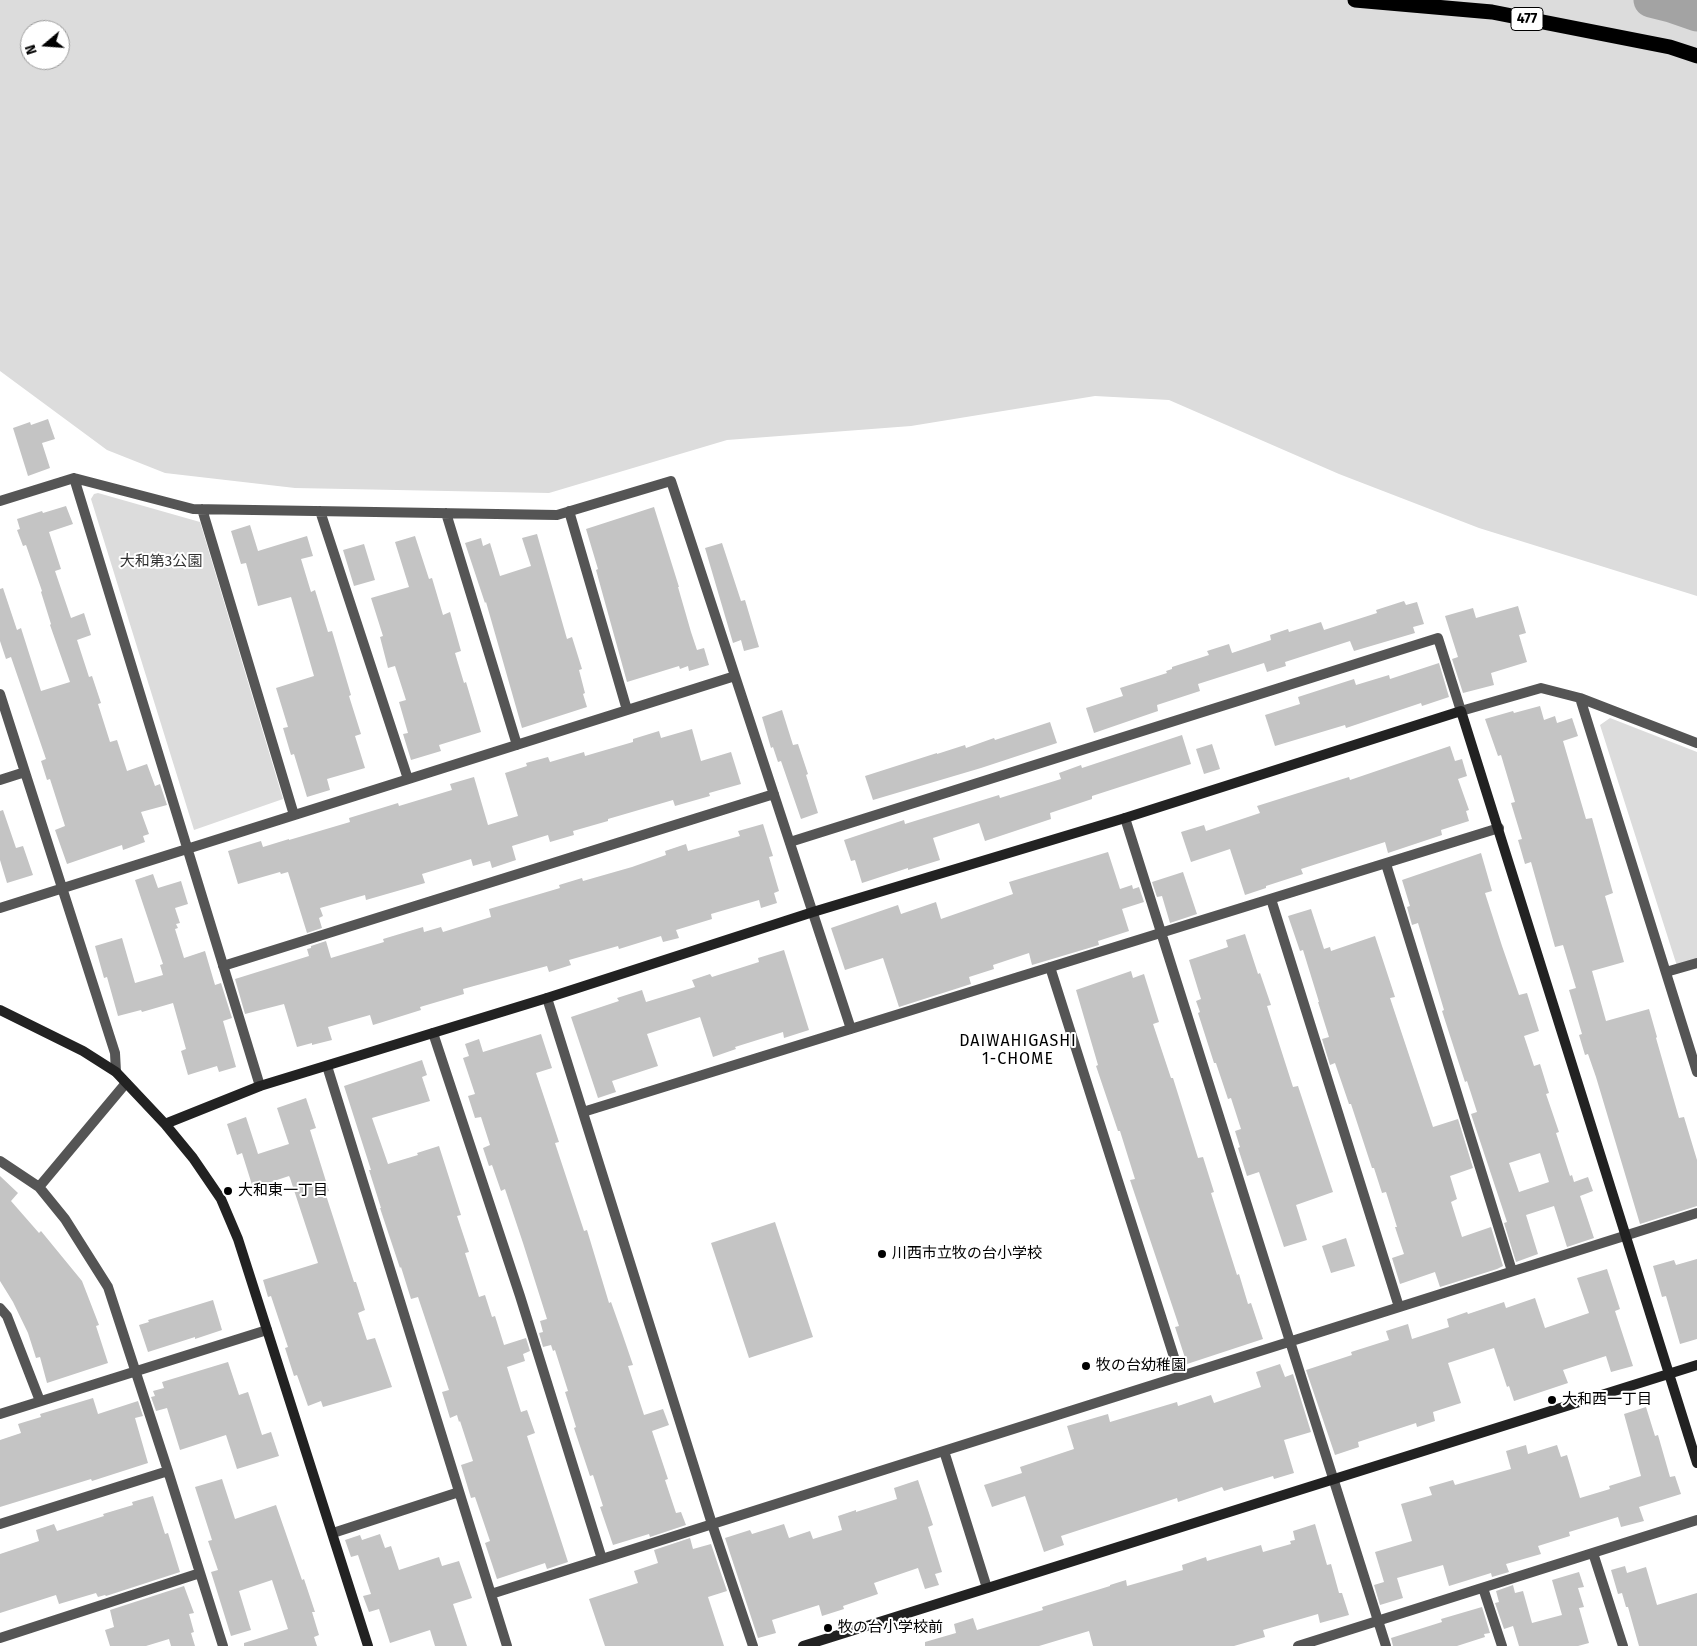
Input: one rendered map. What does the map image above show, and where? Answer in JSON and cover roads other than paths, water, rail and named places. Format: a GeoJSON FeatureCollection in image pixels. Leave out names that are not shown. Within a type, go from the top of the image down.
{"type":"FeatureCollection","features":[{"type":"Feature","properties":{"kind":"highway","name":"477"},"geometry":{"type":"LineString","coordinates":[[1355,0],[1492,12],[1670,47],[1697,56]]}},
{"type":"Feature","properties":{"kind":"street"},"geometry":{"type":"LineString","coordinates":[[0,501],[74,478],[193,509],[557,515],[671,481],[851,1029]]}},
{"type":"Feature","properties":{"kind":"street"},"geometry":{"type":"LineString","coordinates":[[74,478],[260,1086]]}},
{"type":"Feature","properties":{"kind":"street"},"geometry":{"type":"LineString","coordinates":[[202,509],[294,815]]}},
{"type":"Feature","properties":{"kind":"street"},"geometry":{"type":"LineString","coordinates":[[320,511],[408,779]]}},
{"type":"Feature","properties":{"kind":"street"},"geometry":{"type":"LineString","coordinates":[[569,511],[627,710]]}},
{"type":"Feature","properties":{"kind":"street"},"geometry":{"type":"LineString","coordinates":[[446,513],[517,745]]}},
{"type":"Feature","properties":{"kind":"street"},"geometry":{"type":"LineString","coordinates":[[790,842],[1438,638],[1697,1463]]}},
{"type":"Feature","properties":{"kind":"street"},"geometry":{"type":"LineString","coordinates":[[0,908],[735,676]]}},
{"type":"Feature","properties":{"kind":"street"},"geometry":{"type":"LineString","coordinates":[[165,1124],[260,1086],[547,998],[813,912],[1125,818],[1541,688],[1580,698],[1697,743]]}},
{"type":"Feature","properties":{"kind":"street"},"geometry":{"type":"LineString","coordinates":[[0,694],[115,1054],[116,1072]]}},
{"type":"Feature","properties":{"kind":"street"},"geometry":{"type":"LineString","coordinates":[[1580,698],[1697,1072]]}},
{"type":"Feature","properties":{"kind":"street"},"geometry":{"type":"LineString","coordinates":[[0,780],[25,772]]}},
{"type":"Feature","properties":{"kind":"street"},"geometry":{"type":"LineString","coordinates":[[223,966],[774,794]]}},
{"type":"Feature","properties":{"kind":"street"},"geometry":{"type":"LineString","coordinates":[[1125,818],[1386,1646]]}},
{"type":"Feature","properties":{"kind":"street"},"geometry":{"type":"LineString","coordinates":[[583,1112],[1498,828]]}},
{"type":"Feature","properties":{"kind":"street"},"geometry":{"type":"LineString","coordinates":[[1386,864],[1512,1271]]}},
{"type":"Feature","properties":{"kind":"street"},"geometry":{"type":"LineString","coordinates":[[1270,899],[1399,1307]]}},
{"type":"Feature","properties":{"kind":"street"},"geometry":{"type":"LineString","coordinates":[[1666,972],[1697,963]]}},
{"type":"Feature","properties":{"kind":"street"},"geometry":{"type":"LineString","coordinates":[[1050,967],[1180,1376]]}},
{"type":"Feature","properties":{"kind":"street"},"geometry":{"type":"LineString","coordinates":[[547,998],[712,1524],[753,1646]]}},
{"type":"Feature","properties":{"kind":"street"},"geometry":{"type":"LineString","coordinates":[[0,1010],[84,1051],[116,1072],[165,1124],[193,1158],[221,1198],[238,1239],[368,1646]]}},
{"type":"Feature","properties":{"kind":"street"},"geometry":{"type":"LineString","coordinates":[[433,1033],[517,1286],[602,1559]]}},
{"type":"Feature","properties":{"kind":"street"},"geometry":{"type":"LineString","coordinates":[[327,1066],[507,1646]]}},
{"type":"Feature","properties":{"kind":"street"},"geometry":{"type":"LineString","coordinates":[[39,1187],[126,1083]]}},
{"type":"Feature","properties":{"kind":"street"},"geometry":{"type":"LineString","coordinates":[[0,1162],[39,1187],[64,1219],[108,1287],[223,1646]]}},
{"type":"Feature","properties":{"kind":"street"},"geometry":{"type":"LineString","coordinates":[[491,1594],[1697,1213]]}},
{"type":"Feature","properties":{"kind":"street"},"geometry":{"type":"LineString","coordinates":[[0,1308],[7,1316],[40,1401]]}},
{"type":"Feature","properties":{"kind":"street"},"geometry":{"type":"LineString","coordinates":[[0,1414],[267,1330]]}},
{"type":"Feature","properties":{"kind":"street"},"geometry":{"type":"LineString","coordinates":[[803,1646],[1697,1364]]}},
{"type":"Feature","properties":{"kind":"street"},"geometry":{"type":"LineString","coordinates":[[944,1451],[987,1588]]}},
{"type":"Feature","properties":{"kind":"street"},"geometry":{"type":"LineString","coordinates":[[0,1524],[168,1471]]}},
{"type":"Feature","properties":{"kind":"street"},"geometry":{"type":"LineString","coordinates":[[332,1532],[459,1492]]}},
{"type":"Feature","properties":{"kind":"street"},"geometry":{"type":"LineString","coordinates":[[1298,1646],[1697,1520]]}},
{"type":"Feature","properties":{"kind":"street"},"geometry":{"type":"LineString","coordinates":[[1593,1553],[1623,1646]]}},
{"type":"Feature","properties":{"kind":"street"},"geometry":{"type":"LineString","coordinates":[[0,1638],[200,1573]]}},
{"type":"Feature","properties":{"kind":"street"},"geometry":{"type":"LineString","coordinates":[[1483,1588],[1502,1646]]}},
{"type":"Feature","properties":{"kind":"waterway"},"geometry":{"type":"LineString","coordinates":[[1651,0],[1697,14]]}},
{"type":"Feature","properties":{"kind":"place","name":"大和東一丁目"},"geometry":{"type":"Point","coordinates":[228,1191]}},
{"type":"Feature","properties":{"kind":"place","name":"川西市立牧の台小学校"},"geometry":{"type":"Point","coordinates":[882,1254]}},
{"type":"Feature","properties":{"kind":"place","name":"牧の台幼稚園"},"geometry":{"type":"Point","coordinates":[1086,1366]}},
{"type":"Feature","properties":{"kind":"place","name":"大和西一丁目"},"geometry":{"type":"Point","coordinates":[1552,1400]}},
{"type":"Feature","properties":{"kind":"place","name":"牧の台小学校前"},"geometry":{"type":"Point","coordinates":[828,1628]}},
{"type":"Feature","properties":{"kind":"district","name":"DAIWAHIGASHI 1-CHOME"},"geometry":{"type":"Point","coordinates":[1018,1051]}},
{"type":"Feature","properties":{"kind":"park label","name":"大和第3公園"},"geometry":{"type":"Point","coordinates":[161,562]}}]}
